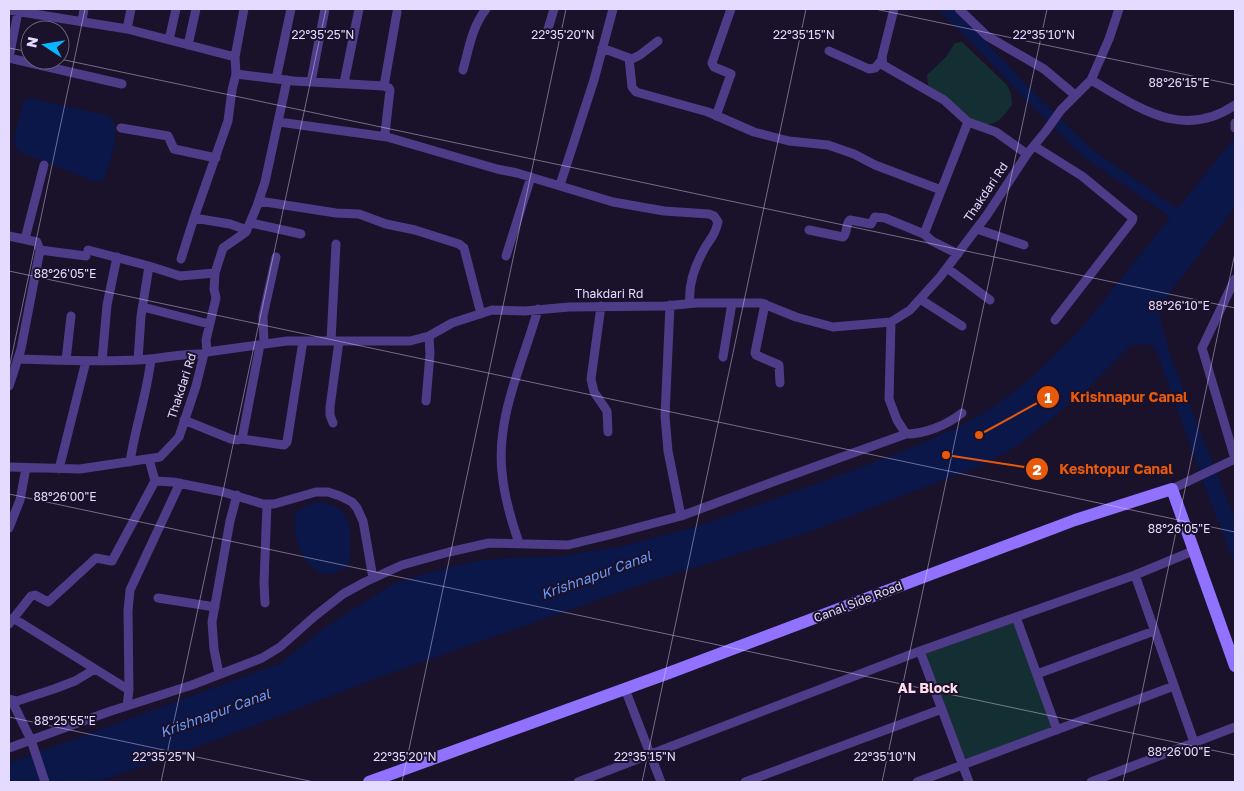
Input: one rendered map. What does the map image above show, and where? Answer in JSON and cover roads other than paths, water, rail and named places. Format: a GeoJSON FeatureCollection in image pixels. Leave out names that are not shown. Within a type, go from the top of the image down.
{"type":"FeatureCollection","features":[{"type":"Feature","properties":{"kind":"street"},"geometry":{"type":"LineString","coordinates":[[82,21],[84,9]]}},
{"type":"Feature","properties":{"kind":"street"},"geometry":{"type":"LineString","coordinates":[[127,30],[131,9]]}},
{"type":"Feature","properties":{"kind":"street"},"geometry":{"type":"LineString","coordinates":[[169,40],[176,9]]}},
{"type":"Feature","properties":{"kind":"street"},"geometry":{"type":"LineString","coordinates":[[188,45],[196,9]]}},
{"type":"Feature","properties":{"kind":"street"},"geometry":{"type":"LineString","coordinates":[[181,259],[228,121],[236,74],[235,57],[244,9]]}},
{"type":"Feature","properties":{"kind":"street"},"geometry":{"type":"LineString","coordinates":[[276,79],[291,9]]}},
{"type":"Feature","properties":{"kind":"street"},"geometry":{"type":"LineString","coordinates":[[312,82],[325,9]]}},
{"type":"Feature","properties":{"kind":"street"},"geometry":{"type":"LineString","coordinates":[[344,83],[359,9]]}},
{"type":"Feature","properties":{"kind":"street"},"geometry":{"type":"LineString","coordinates":[[463,70],[474,28],[486,9]]}},
{"type":"Feature","properties":{"kind":"street"},"geometry":{"type":"LineString","coordinates":[[548,28],[554,9]]}},
{"type":"Feature","properties":{"kind":"street"},"geometry":{"type":"LineString","coordinates":[[560,185],[594,80],[613,9]]}},
{"type":"Feature","properties":{"kind":"street"},"geometry":{"type":"LineString","coordinates":[[716,116],[731,74],[714,68],[712,63],[732,9]]}},
{"type":"Feature","properties":{"kind":"street"},"geometry":{"type":"LineString","coordinates":[[829,51],[869,69],[875,68],[881,61],[894,9]]}},
{"type":"Feature","properties":{"kind":"street"},"geometry":{"type":"LineString","coordinates":[[959,9],[987,36],[1044,69],[1074,95]]}},
{"type":"Feature","properties":{"kind":"street","name":"Thakdari Rd"},"geometry":{"type":"LineString","coordinates":[[9,467],[80,469],[160,457],[179,437],[206,353],[287,341],[410,341],[429,336],[452,323],[492,310],[732,303],[765,304],[796,317],[833,326],[891,322],[910,310],[947,268],[977,229],[1026,154],[1074,95],[1091,80],[1109,39],[1119,9]]}},
{"type":"Feature","properties":{"kind":"street"},"geometry":{"type":"LineString","coordinates":[[122,84],[9,53],[14,10],[127,30],[235,57]]}},
{"type":"Feature","properties":{"kind":"street"},"geometry":{"type":"LineString","coordinates":[[384,86],[397,12]]}},
{"type":"Feature","properties":{"kind":"street"},"geometry":{"type":"LineString","coordinates":[[630,60],[640,56],[658,41]]}},
{"type":"Feature","properties":{"kind":"street"},"geometry":{"type":"LineString","coordinates":[[602,48],[629,58],[632,87],[636,92],[716,116],[754,132],[846,151],[875,165],[942,190]]}},
{"type":"Feature","properties":{"kind":"street"},"geometry":{"type":"LineString","coordinates":[[881,61],[888,68],[944,100],[968,122],[996,132],[1026,154]]}},
{"type":"Feature","properties":{"kind":"street"},"geometry":{"type":"LineString","coordinates":[[236,74],[287,80],[384,86],[389,88],[385,133],[387,138]]}},
{"type":"Feature","properties":{"kind":"street"},"geometry":{"type":"LineString","coordinates":[[18,359],[138,360],[206,353],[206,340],[216,298],[214,273],[224,248],[237,239],[249,226],[259,200],[279,122],[287,80]]}},
{"type":"Feature","properties":{"kind":"street"},"geometry":{"type":"LineString","coordinates":[[1091,80],[1142,109],[1170,119],[1188,121],[1212,118],[1235,105]]}},
{"type":"Feature","properties":{"kind":"street"},"geometry":{"type":"LineString","coordinates":[[279,122],[387,138],[532,177],[613,202],[664,210],[699,212],[714,216],[718,222],[715,233],[705,247],[693,274],[689,294],[690,304]]}},
{"type":"Feature","properties":{"kind":"street"},"geometry":{"type":"LineString","coordinates":[[924,234],[968,122]]}},
{"type":"Feature","properties":{"kind":"street"},"geometry":{"type":"LineString","coordinates":[[1235,123],[1235,128]]}},
{"type":"Feature","properties":{"kind":"street"},"geometry":{"type":"LineString","coordinates":[[121,128],[168,136],[174,149],[216,158]]}},
{"type":"Feature","properties":{"kind":"street"},"geometry":{"type":"LineString","coordinates":[[1034,146],[1082,176],[1133,218],[1055,320]]}},
{"type":"Feature","properties":{"kind":"street"},"geometry":{"type":"LineString","coordinates":[[25,239],[44,166]]}},
{"type":"Feature","properties":{"kind":"street"},"geometry":{"type":"LineString","coordinates":[[506,256],[532,177]]}},
{"type":"Feature","properties":{"kind":"street"},"geometry":{"type":"LineString","coordinates":[[259,200],[336,213],[359,214],[386,224],[415,230],[459,244],[464,248],[481,314]]}},
{"type":"Feature","properties":{"kind":"street"},"geometry":{"type":"LineString","coordinates":[[809,230],[843,237],[846,235],[850,220],[871,224],[875,216],[885,218],[924,234],[958,254]]}},
{"type":"Feature","properties":{"kind":"street"},"geometry":{"type":"LineString","coordinates":[[194,218],[300,234]]}},
{"type":"Feature","properties":{"kind":"street"},"geometry":{"type":"LineString","coordinates":[[977,229],[1024,245]]}},
{"type":"Feature","properties":{"kind":"street"},"geometry":{"type":"LineString","coordinates":[[9,236],[37,242],[40,250],[18,359],[9,386]]}},
{"type":"Feature","properties":{"kind":"street"},"geometry":{"type":"LineString","coordinates":[[333,423],[330,407],[335,341],[336,244]]}},
{"type":"Feature","properties":{"kind":"street"},"geometry":{"type":"LineString","coordinates":[[40,250],[116,257],[180,276],[214,273]]}},
{"type":"Feature","properties":{"kind":"street"},"geometry":{"type":"LineString","coordinates":[[102,361],[107,304],[116,257]]}},
{"type":"Feature","properties":{"kind":"street"},"geometry":{"type":"LineString","coordinates":[[242,438],[262,344],[263,316],[276,257]]}},
{"type":"Feature","properties":{"kind":"street"},"geometry":{"type":"LineString","coordinates":[[138,360],[142,307],[149,266]]}},
{"type":"Feature","properties":{"kind":"street"},"geometry":{"type":"LineString","coordinates":[[947,268],[990,300]]}},
{"type":"Feature","properties":{"kind":"street"},"geometry":{"type":"LineString","coordinates":[[1235,279],[1202,348],[1235,459],[1172,489],[1235,666]]}},
{"type":"Feature","properties":{"kind":"street"},"geometry":{"type":"LineString","coordinates":[[920,299],[962,326]]}},
{"type":"Feature","properties":{"kind":"street"},"geometry":{"type":"LineString","coordinates":[[723,357],[732,303]]}},
{"type":"Feature","properties":{"kind":"street"},"geometry":{"type":"LineString","coordinates":[[765,304],[755,353],[779,365],[780,383]]}},
{"type":"Feature","properties":{"kind":"street"},"geometry":{"type":"LineString","coordinates":[[670,305],[665,416],[668,451],[681,516]]}},
{"type":"Feature","properties":{"kind":"street"},"geometry":{"type":"LineString","coordinates":[[600,306],[591,379],[594,392],[607,411],[608,432]]}},
{"type":"Feature","properties":{"kind":"street"},"geometry":{"type":"LineString","coordinates":[[142,307],[209,324]]}},
{"type":"Feature","properties":{"kind":"street"},"geometry":{"type":"LineString","coordinates":[[519,543],[508,512],[503,481],[502,440],[510,396],[538,310]]}},
{"type":"Feature","properties":{"kind":"street"},"geometry":{"type":"LineString","coordinates":[[66,360],[71,316]]}},
{"type":"Feature","properties":{"kind":"street"},"geometry":{"type":"LineString","coordinates":[[891,322],[889,399],[896,420],[906,434]]}},
{"type":"Feature","properties":{"kind":"street"},"geometry":{"type":"LineString","coordinates":[[426,401],[430,354],[429,336]]}},
{"type":"Feature","properties":{"kind":"street"},"geometry":{"type":"LineString","coordinates":[[184,420],[231,439],[238,440],[242,438],[286,444],[303,341]]}},
{"type":"Feature","properties":{"kind":"street"},"geometry":{"type":"LineString","coordinates":[[130,462],[152,359]]}},
{"type":"Feature","properties":{"kind":"street"},"geometry":{"type":"LineString","coordinates":[[59,469],[86,361]]}},
{"type":"Feature","properties":{"kind":"street"},"geometry":{"type":"LineString","coordinates":[[9,748],[184,688],[262,658],[280,648],[315,616],[344,594],[402,565],[489,543],[568,545],[681,516],[906,434],[921,433],[952,420],[962,413]]}},
{"type":"Feature","properties":{"kind":"street"},"geometry":{"type":"LineString","coordinates":[[129,690],[11,621],[33,595],[48,602],[96,558],[111,562],[154,482],[149,459]]}},
{"type":"Feature","properties":{"kind":"street"},"geometry":{"type":"LineString","coordinates":[[9,528],[20,500],[26,468]]}},
{"type":"Feature","properties":{"kind":"street"},"geometry":{"type":"LineString","coordinates":[[154,482],[180,483],[237,495],[267,504],[293,500],[316,492],[328,492],[340,496],[352,502],[357,508],[362,521],[373,578]]}},
{"type":"Feature","properties":{"kind":"street"},"geometry":{"type":"LineString","coordinates":[[127,706],[129,690],[128,611],[130,590],[180,483]]}},
{"type":"Feature","properties":{"kind":"street","name":"Canal Side Road"},"geometry":{"type":"LineString","coordinates":[[368,782],[625,689],[1075,520],[1172,489]]}},
{"type":"Feature","properties":{"kind":"street"},"geometry":{"type":"LineString","coordinates":[[219,674],[212,634],[212,622],[230,521],[237,495]]}},
{"type":"Feature","properties":{"kind":"street"},"geometry":{"type":"LineString","coordinates":[[265,603],[267,504]]}},
{"type":"Feature","properties":{"kind":"street"},"geometry":{"type":"LineString","coordinates":[[578,782],[920,651],[1135,575],[1193,551]]}},
{"type":"Feature","properties":{"kind":"street"},"geometry":{"type":"LineString","coordinates":[[1135,575],[1194,742]]}},
{"type":"Feature","properties":{"kind":"street"},"geometry":{"type":"LineString","coordinates":[[158,598],[215,607]]}},
{"type":"Feature","properties":{"kind":"street"},"geometry":{"type":"LineString","coordinates":[[1016,617],[1057,730]]}},
{"type":"Feature","properties":{"kind":"street"},"geometry":{"type":"LineString","coordinates":[[1036,674],[1154,631]]}},
{"type":"Feature","properties":{"kind":"street"},"geometry":{"type":"LineString","coordinates":[[920,651],[969,782]]}},
{"type":"Feature","properties":{"kind":"street"},"geometry":{"type":"LineString","coordinates":[[11,700],[17,701],[61,686],[87,675],[95,669]]}},
{"type":"Feature","properties":{"kind":"street"},"geometry":{"type":"LineString","coordinates":[[917,782],[1174,686]]}},
{"type":"Feature","properties":{"kind":"street"},"geometry":{"type":"LineString","coordinates":[[625,689],[661,782]]}},
{"type":"Feature","properties":{"kind":"street"},"geometry":{"type":"LineString","coordinates":[[11,700],[31,740],[46,782]]}},
{"type":"Feature","properties":{"kind":"street"},"geometry":{"type":"LineString","coordinates":[[745,782],[942,709]]}},
{"type":"Feature","properties":{"kind":"street"},"geometry":{"type":"LineString","coordinates":[[1091,782],[1235,727]]}},
{"type":"Feature","properties":{"kind":"water"},"geometry":{"type":"Polygon","coordinates":[[[29,98],[106,115],[113,120],[115,127],[114,142],[104,179],[96,182],[20,152],[14,145],[16,130],[24,101],[29,98]]]}},
{"type":"Feature","properties":{"kind":"water"},"geometry":{"type":"Polygon","coordinates":[[[1235,137],[1235,207],[1165,299],[1160,315],[1170,355],[1235,519],[1235,565],[1157,353],[1153,346],[1143,344],[1130,346],[1083,393],[1016,447],[985,464],[809,532],[652,581],[385,675],[224,737],[97,782],[9,782],[9,763],[281,663],[324,628],[393,584],[470,562],[504,558],[562,556],[623,546],[699,526],[857,469],[960,426],[992,408],[1030,379],[1078,332],[1235,137]]]}},
{"type":"Feature","properties":{"kind":"water"},"geometry":{"type":"Polygon","coordinates":[[[323,502],[335,506],[342,512],[347,519],[350,531],[349,566],[330,574],[322,573],[312,567],[304,558],[295,532],[294,515],[300,509],[323,502]]]}},
{"type":"Feature","properties":{"kind":"waterway"},"geometry":{"type":"LineString","coordinates":[[945,9],[1037,104],[1089,154],[1174,213]]}},
{"type":"Feature","properties":{"kind":"place","name":"Krishnapur Canal"},"geometry":{"type":"Point","coordinates":[979,435]}},
{"type":"Feature","properties":{"kind":"place","name":"Keshtopur Canal"},"geometry":{"type":"Point","coordinates":[946,455]}},
{"type":"Feature","properties":{"kind":"district","name":"AL Block"},"geometry":{"type":"Point","coordinates":[928,688]}}]}
